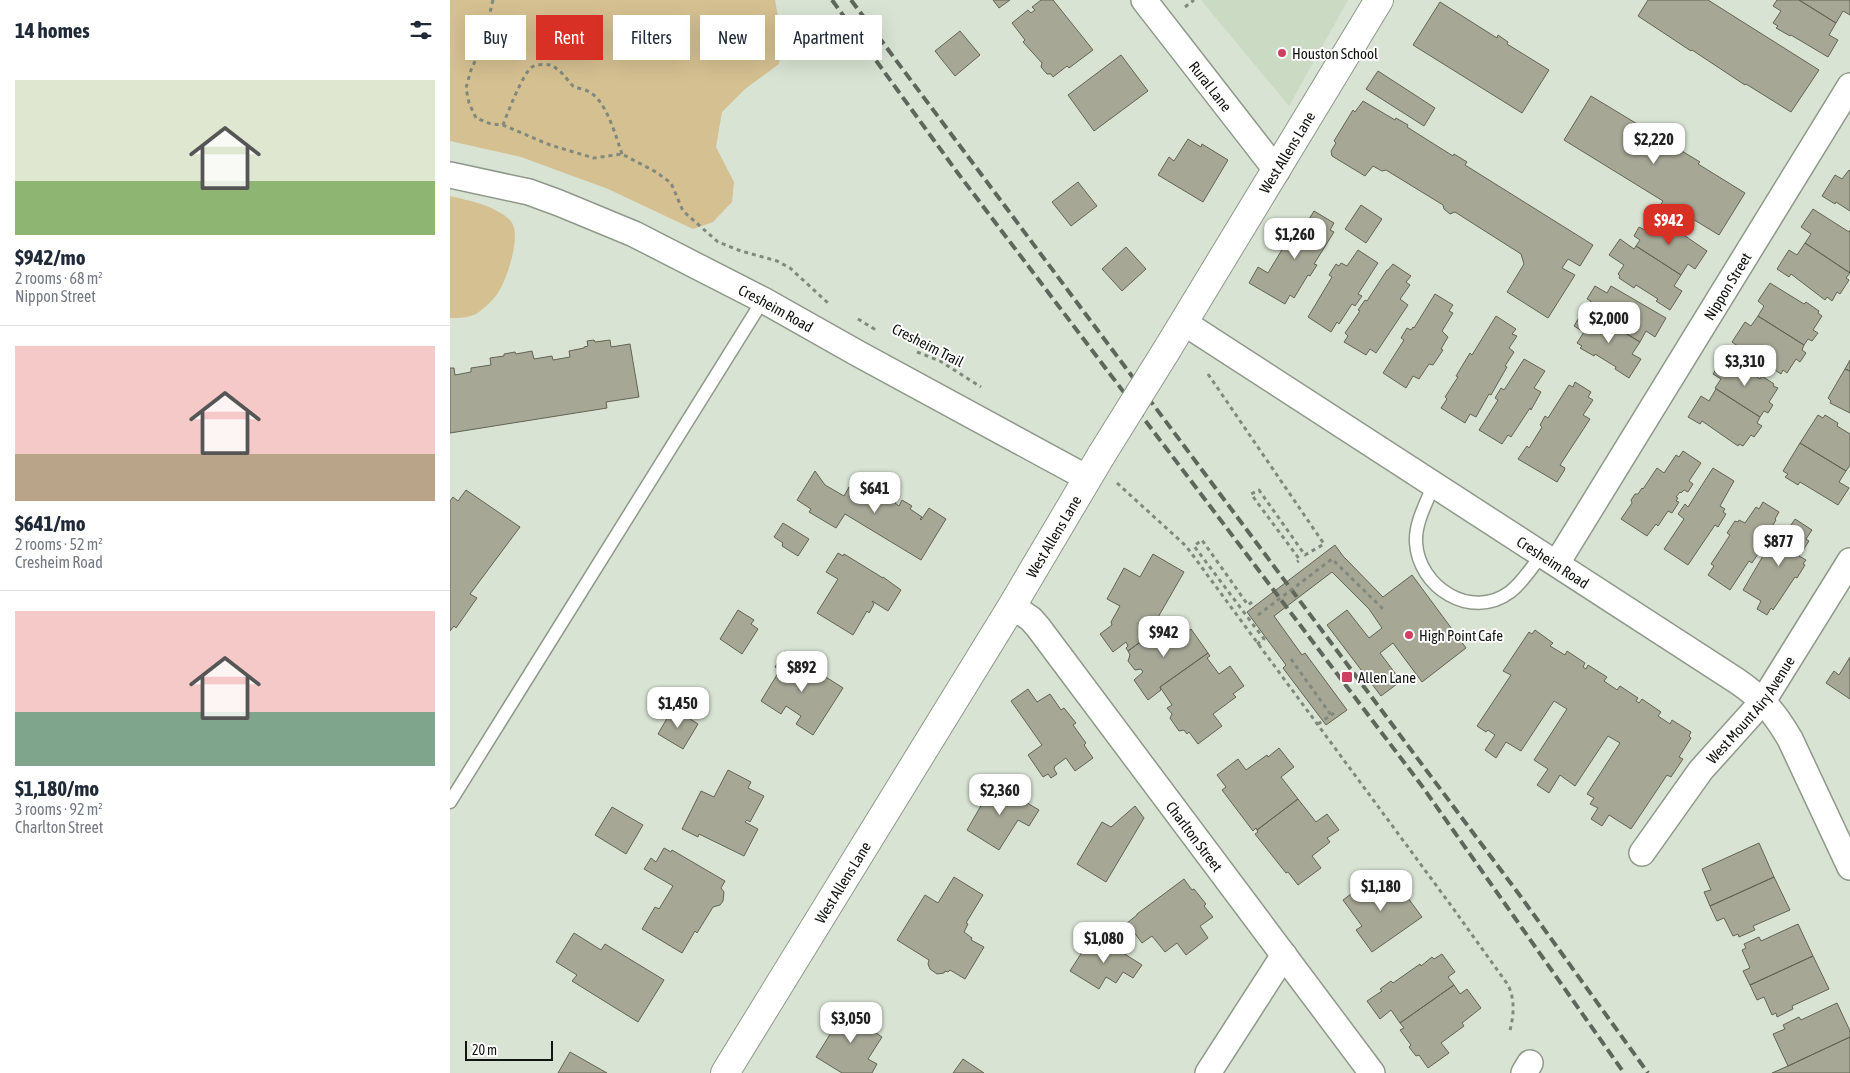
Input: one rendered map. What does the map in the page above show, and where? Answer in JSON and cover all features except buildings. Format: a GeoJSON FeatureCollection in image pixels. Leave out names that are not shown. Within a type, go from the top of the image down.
{"type":"FeatureCollection","features":[{"type":"Feature","properties":{"kind":"main road","name":"West Allens Lane"},"geometry":{"type":"LineString","coordinates":[[725,1073],[1012,606],[1087,478],[1277,171],[1379,0]]}},
{"type":"Feature","properties":{"kind":"street","name":"Rural Lane"},"geometry":{"type":"LineString","coordinates":[[1144,0],[1277,171]]}},
{"type":"Feature","properties":{"kind":"street","name":"Nippon Street"},"geometry":{"type":"LineString","coordinates":[[1550,558],[1850,86]]}},
{"type":"Feature","properties":{"kind":"street","name":"Cresheim Road"},"geometry":{"type":"LineString","coordinates":[[450,175],[529,192],[642,238],[763,300],[1087,478]]}},
{"type":"Feature","properties":{"kind":"street","name":"Cresheim Road"},"geometry":{"type":"LineString","coordinates":[[1184,322],[1550,558],[1763,700],[1778,718],[1790,739],[1850,867]]}},
{"type":"Feature","properties":{"kind":"street","name":"West Mount Airy Avenue"},"geometry":{"type":"LineString","coordinates":[[1642,853],[1702,770],[1763,700],[1850,561]]}},
{"type":"Feature","properties":{"kind":"street","name":"Charlton Street"},"geometry":{"type":"LineString","coordinates":[[1012,606],[1032,619],[1372,1073]]}},
{"type":"Feature","properties":{"kind":"street"},"geometry":{"type":"LineString","coordinates":[[1208,1073],[1284,956]]}},
{"type":"Feature","properties":{"kind":"lane"},"geometry":{"type":"LineString","coordinates":[[450,802],[763,300]]}},
{"type":"Feature","properties":{"kind":"lane"},"geometry":{"type":"LineString","coordinates":[[1434,484],[1418,526],[1416,542],[1419,560],[1428,577],[1442,592],[1458,600],[1478,602],[1496,599],[1510,592],[1524,578],[1550,558]]}},
{"type":"Feature","properties":{"kind":"path"},"geometry":{"type":"LineString","coordinates":[[493,0],[490,5],[482,46],[470,70],[466,88],[469,103],[476,118],[491,124],[503,125],[550,146],[594,158],[622,154],[656,172],[671,183],[683,212],[718,242],[741,251],[777,261],[790,268],[830,304]]}},
{"type":"Feature","properties":{"kind":"path"},"geometry":{"type":"LineString","coordinates":[[1182,9],[1194,0]]}},
{"type":"Feature","properties":{"kind":"path"},"geometry":{"type":"LineString","coordinates":[[503,125],[524,76],[531,67],[541,64],[551,66],[566,76],[574,86],[591,92],[599,100],[612,125],[622,154]]}},
{"type":"Feature","properties":{"kind":"path","name":"Cresheim Trail"},"geometry":{"type":"LineString","coordinates":[[852,316],[879,331]]}},
{"type":"Feature","properties":{"kind":"path","name":"Cresheim Trail"},"geometry":{"type":"LineString","coordinates":[[916,352],[940,361],[989,392]]}},
{"type":"Feature","properties":{"kind":"path"},"geometry":{"type":"LineString","coordinates":[[1208,374],[1324,544],[1306,555],[1259,490],[1251,494],[1300,560],[1297,562]]}},
{"type":"Feature","properties":{"kind":"path"},"geometry":{"type":"LineString","coordinates":[[1115,481],[1186,546],[1508,985],[1512,993],[1513,1002],[1510,1030]]}},
{"type":"Feature","properties":{"kind":"path"},"geometry":{"type":"LineString","coordinates":[[1252,602],[1248,604],[1202,540],[1194,546],[1264,639],[1258,644]]}},
{"type":"Feature","properties":{"kind":"path"},"geometry":{"type":"LineString","coordinates":[[1258,616],[1332,559],[1383,609]]}},
{"type":"Feature","properties":{"kind":"path"},"geometry":{"type":"LineString","coordinates":[[1291,659],[1332,714],[1318,724]]}},
{"type":"Feature","properties":{"kind":"shaded area"},"geometry":{"type":"Polygon","coordinates":[[[450,0],[775,0],[778,15],[775,15],[775,60],[779,60],[779,64],[745,89],[722,112],[716,147],[734,182],[732,202],[713,222],[693,229],[608,189],[521,157],[450,141],[450,0]]]}},
{"type":"Feature","properties":{"kind":"shaded area","name":"Houston School"},"geometry":{"type":"Polygon","coordinates":[[[1201,0],[1348,0],[1289,106],[1201,0]]]}},
{"type":"Feature","properties":{"kind":"shaded area"},"geometry":{"type":"Polygon","coordinates":[[[450,196],[482,204],[504,215],[514,227],[515,235],[509,267],[498,293],[479,312],[463,318],[450,318],[450,196]]]}},
{"type":"Feature","properties":{"kind":"railway"},"geometry":{"type":"LineString","coordinates":[[832,0],[957,172],[1422,786],[1624,1073]]}},
{"type":"Feature","properties":{"kind":"railway"},"geometry":{"type":"LineString","coordinates":[[851,0],[1521,897],[1648,1073]]}},
{"type":"Feature","properties":{"kind":"place","name":"Houston School"},"geometry":{"type":"Point","coordinates":[1282,53]}},
{"type":"Feature","properties":{"kind":"place","name":"High Point Cafe"},"geometry":{"type":"Point","coordinates":[1409,635]}},
{"type":"Feature","properties":{"kind":"place","name":"Allen Lane"},"geometry":{"type":"Point","coordinates":[1347,677]}}]}
